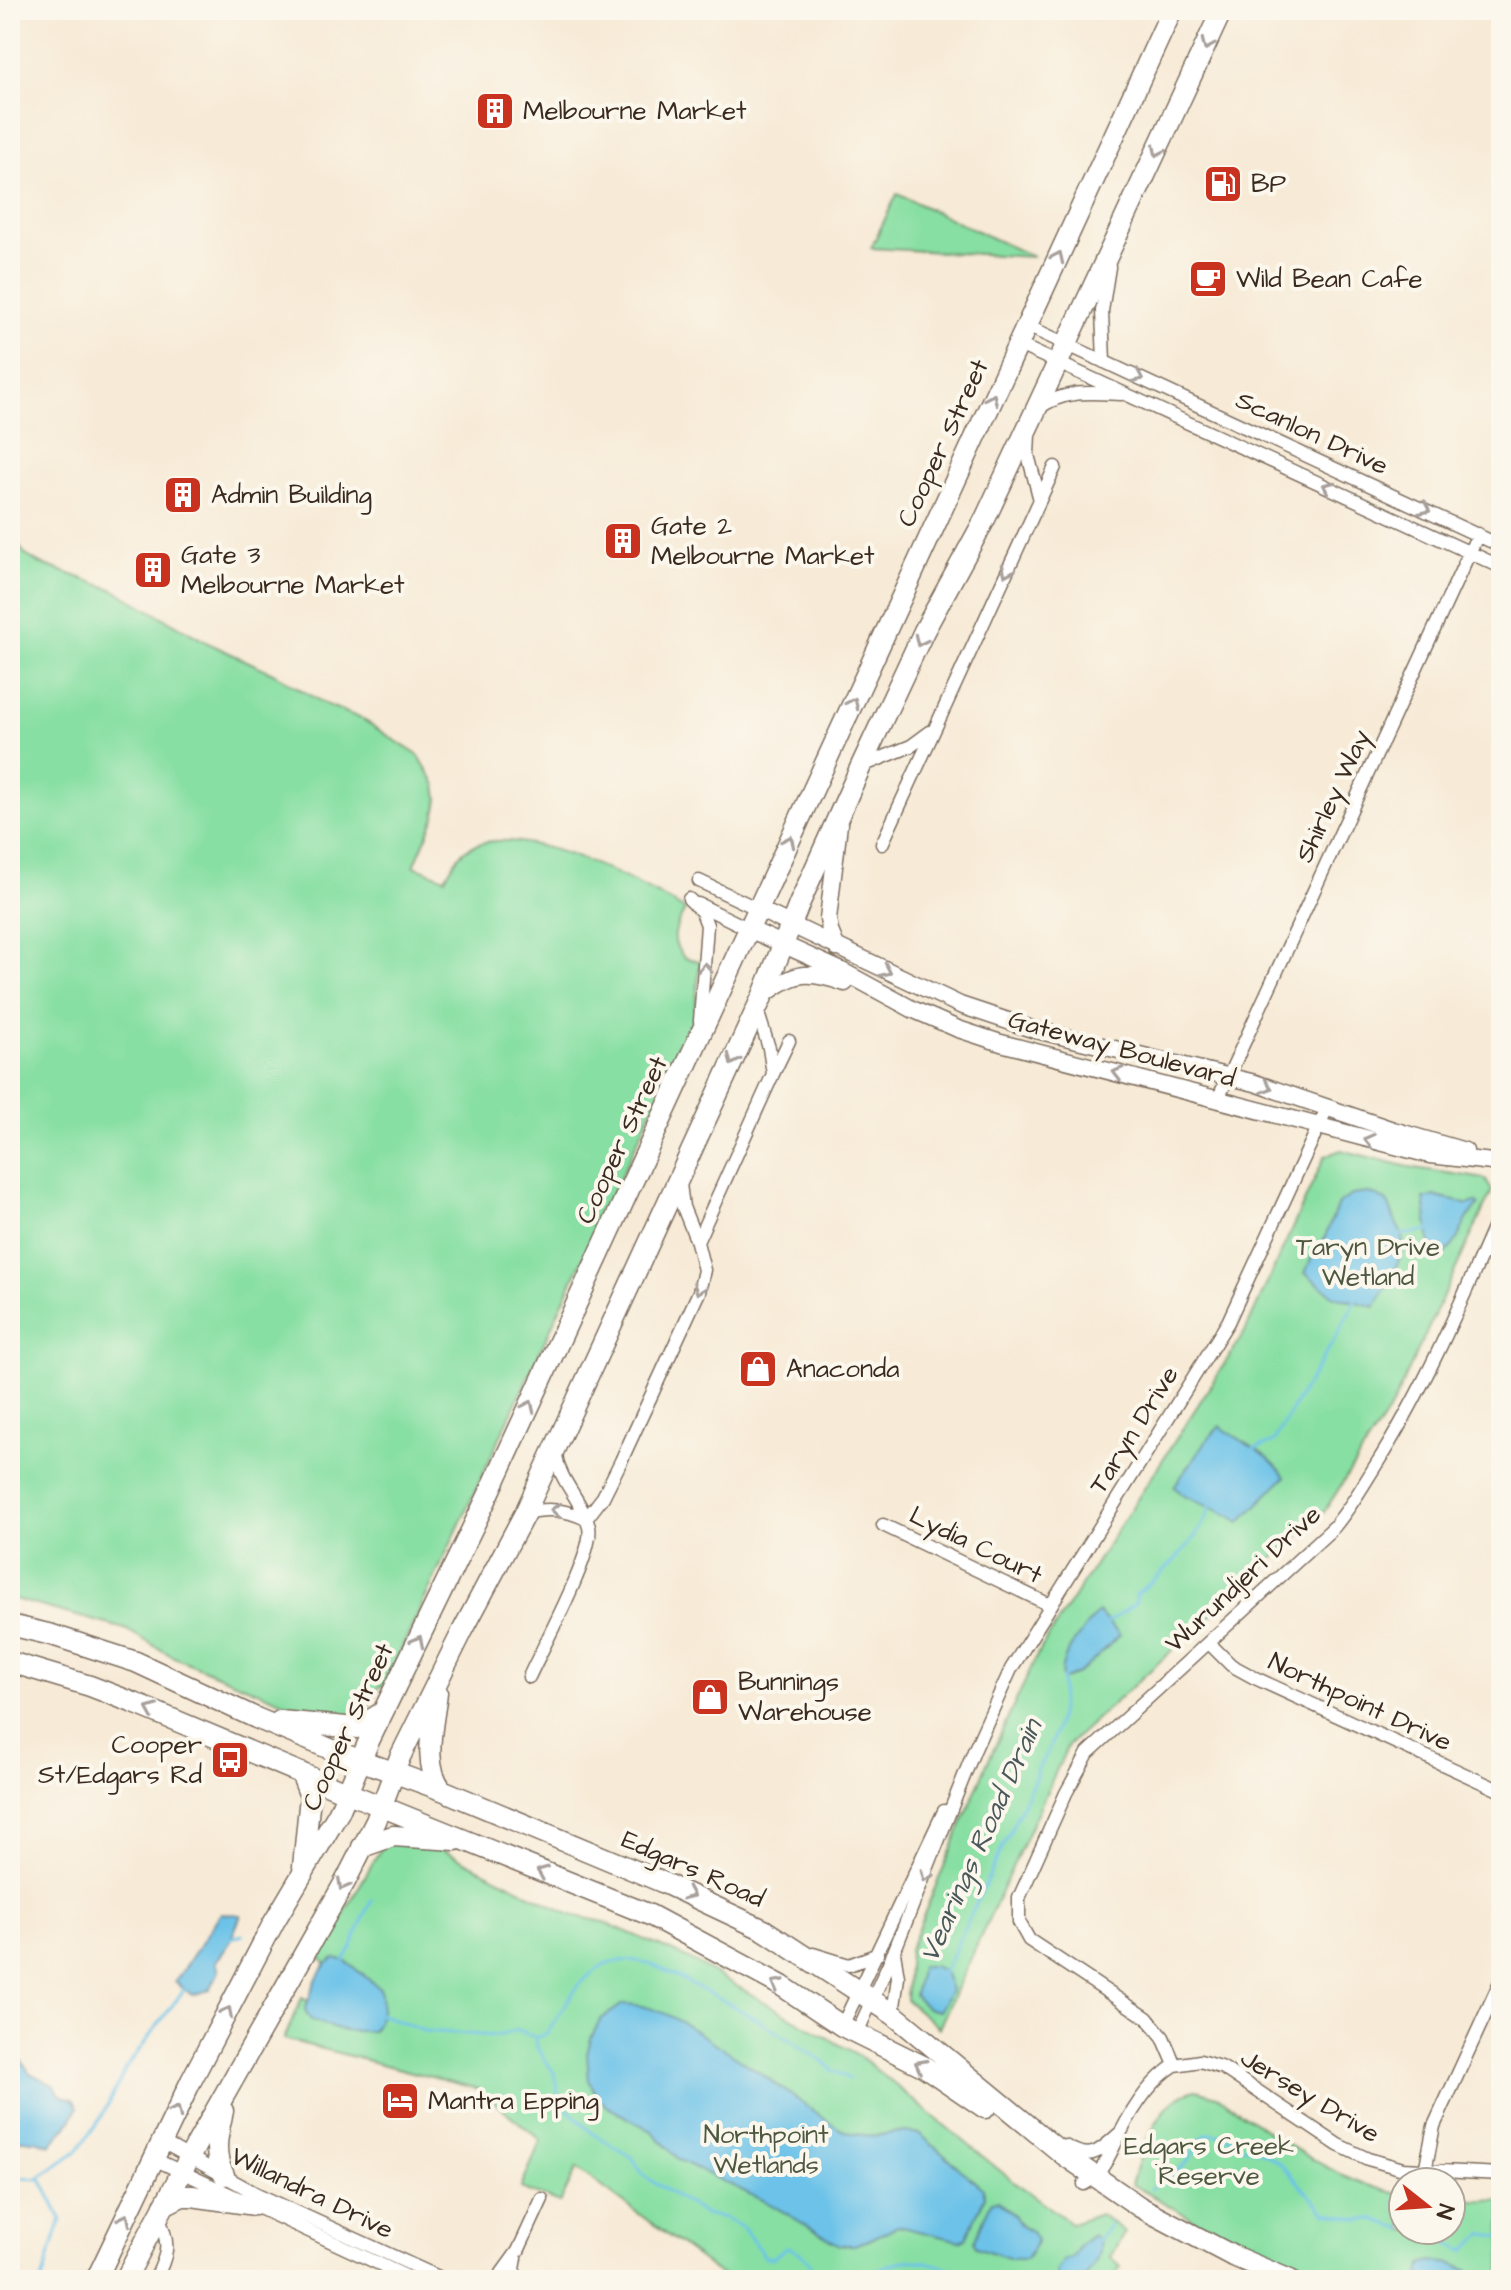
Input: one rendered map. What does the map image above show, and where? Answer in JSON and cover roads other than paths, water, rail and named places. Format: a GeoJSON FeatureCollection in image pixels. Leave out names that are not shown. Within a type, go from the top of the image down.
{"type":"FeatureCollection","features":[{"type":"Feature","properties":{"kind":"main road","name":"Cooper Street"},"geometry":{"type":"LineString","coordinates":[[96,2280],[274,1922],[348,1793],[487,1498],[1172,10]]}},
{"type":"Feature","properties":{"kind":"main road"},"geometry":{"type":"LineString","coordinates":[[125,2280],[346,1880],[439,1680],[525,1513],[760,1002],[861,766],[924,631],[985,519],[1222,10]]}},
{"type":"Feature","properties":{"kind":"main road","name":"Edgars Road"},"geometry":{"type":"LineString","coordinates":[[10,1625],[136,1662],[256,1718],[442,1790],[717,1906],[795,1948],[893,2014],[1062,2154],[1090,2181],[1186,2233],[1290,2280]]}},
{"type":"Feature","properties":{"kind":"main road","name":"Edgars Road"},"geometry":{"type":"LineString","coordinates":[[10,1662],[134,1703],[650,1915],[782,1986],[850,2030],[951,2083],[1163,2232],[1260,2280]]}},
{"type":"Feature","properties":{"kind":"main road"},"geometry":{"type":"LineString","coordinates":[[439,1680],[431,1765],[442,1790]]}},
{"type":"Feature","properties":{"kind":"main road"},"geometry":{"type":"LineString","coordinates":[[256,1718],[357,1728],[384,1711]]}},
{"type":"Feature","properties":{"kind":"main road"},"geometry":{"type":"LineString","coordinates":[[301,1773],[310,1803],[301,1879]]}},
{"type":"Feature","properties":{"kind":"main road"},"geometry":{"type":"LineString","coordinates":[[362,1847],[383,1837],[393,1836],[468,1841]]}},
{"type":"Feature","properties":{"kind":"main road"},"geometry":{"type":"LineString","coordinates":[[224,2175],[216,2152],[229,2087]]}},
{"type":"Feature","properties":{"kind":"main road"},"geometry":{"type":"LineString","coordinates":[[161,2210],[189,2196],[255,2205]]}},
{"type":"Feature","properties":{"kind":"street"},"geometry":{"type":"LineString","coordinates":[[1104,362],[1102,311],[1112,248]]}},
{"type":"Feature","properties":{"kind":"street"},"geometry":{"type":"LineString","coordinates":[[1025,325],[1063,354]]}},
{"type":"Feature","properties":{"kind":"street"},"geometry":{"type":"LineString","coordinates":[[1017,344],[1063,354]]}},
{"type":"Feature","properties":{"kind":"street","name":"Scanlon Drive"},"geometry":{"type":"LineString","coordinates":[[1063,354],[1104,362],[1501,546]]}},
{"type":"Feature","properties":{"kind":"street","name":"Scanlon Drive"},"geometry":{"type":"LineString","coordinates":[[1063,354],[1128,395],[1501,567]]}},
{"type":"Feature","properties":{"kind":"street","name":"Scanlon Drive"},"geometry":{"type":"LineString","coordinates":[[1033,418],[1052,398],[1067,394],[1128,395]]}},
{"type":"Feature","properties":{"kind":"street"},"geometry":{"type":"LineString","coordinates":[[1033,418],[1028,455],[1040,500]]}},
{"type":"Feature","properties":{"kind":"street"},"geometry":{"type":"LineString","coordinates":[[882,844],[1055,467]]}},
{"type":"Feature","properties":{"kind":"street","name":"Shirley Way"},"geometry":{"type":"LineString","coordinates":[[1218,1099],[1478,534]]}},
{"type":"Feature","properties":{"kind":"street"},"geometry":{"type":"LineString","coordinates":[[861,766],[911,746],[935,726]]}},
{"type":"Feature","properties":{"kind":"street"},"geometry":{"type":"LineString","coordinates":[[837,948],[828,919],[841,810]]}},
{"type":"Feature","properties":{"kind":"street"},"geometry":{"type":"LineString","coordinates":[[699,881],[758,909]]}},
{"type":"Feature","properties":{"kind":"street"},"geometry":{"type":"LineString","coordinates":[[696,1043],[702,1007],[707,925],[702,912],[689,899],[749,929]]}},
{"type":"Feature","properties":{"kind":"street","name":"Gateway Boulevard"},"geometry":{"type":"LineString","coordinates":[[758,909],[787,936],[844,972],[881,994],[958,1029],[1430,1155],[1501,1162]]}},
{"type":"Feature","properties":{"kind":"street","name":"Gateway Boulevard"},"geometry":{"type":"LineString","coordinates":[[749,929],[837,948],[960,1005],[1032,1029],[1227,1075],[1328,1106],[1431,1143],[1501,1162]]}},
{"type":"Feature","properties":{"kind":"street"},"geometry":{"type":"LineString","coordinates":[[773,1074],[760,1002],[790,976],[826,976],[881,994]]}},
{"type":"Feature","properties":{"kind":"street"},"geometry":{"type":"LineString","coordinates":[[1029,1050],[1032,1029]]}},
{"type":"Feature","properties":{"kind":"street"},"geometry":{"type":"LineString","coordinates":[[697,1242],[789,1041]]}},
{"type":"Feature","properties":{"kind":"street","name":"Taryn Drive"},"geometry":{"type":"LineString","coordinates":[[866,1996],[878,1954],[919,1861],[1011,1669],[1228,1322],[1328,1106]]}},
{"type":"Feature","properties":{"kind":"street"},"geometry":{"type":"LineString","coordinates":[[586,1519],[603,1497],[621,1461],[699,1292],[704,1270],[683,1207],[679,1176]]}},
{"type":"Feature","properties":{"kind":"street","name":"Wurundjeri Drive"},"geometry":{"type":"LineString","coordinates":[[1175,2065],[1163,2037],[1147,2018],[1038,1948],[1022,1930],[1017,1907],[1022,1889],[1071,1781],[1088,1753],[1333,1528],[1352,1504],[1422,1386],[1501,1210]]}},
{"type":"Feature","properties":{"kind":"street"},"geometry":{"type":"LineString","coordinates":[[1486,1245],[1501,1247]]}},
{"type":"Feature","properties":{"kind":"street"},"geometry":{"type":"LineString","coordinates":[[529,1677],[588,1548],[590,1530],[579,1501],[556,1464],[555,1448]]}},
{"type":"Feature","properties":{"kind":"street"},"geometry":{"type":"LineString","coordinates":[[525,1513],[553,1509],[568,1511],[586,1519]]}},
{"type":"Feature","properties":{"kind":"street","name":"Lydia Court"},"geometry":{"type":"LineString","coordinates":[[883,1525],[1050,1605]]}},
{"type":"Feature","properties":{"kind":"street","name":"Northpoint Drive"},"geometry":{"type":"LineString","coordinates":[[1209,1643],[1231,1665],[1253,1677],[1501,1791]]}},
{"type":"Feature","properties":{"kind":"street","name":"Taryn Drive"},"geometry":{"type":"LineString","coordinates":[[850,2030],[866,1996],[894,1952],[974,1751]]}},
{"type":"Feature","properties":{"kind":"street"},"geometry":{"type":"LineString","coordinates":[[795,1948],[849,1965],[878,1954]]}},
{"type":"Feature","properties":{"kind":"street"},"geometry":{"type":"LineString","coordinates":[[893,2014],[898,1977],[894,1952]]}},
{"type":"Feature","properties":{"kind":"street"},"geometry":{"type":"LineString","coordinates":[[1426,2166],[1434,2126],[1501,1980]]}},
{"type":"Feature","properties":{"kind":"street","name":"Jersey Drive"},"geometry":{"type":"LineString","coordinates":[[1175,2065],[1211,2063],[1353,2153],[1394,2166]]}},
{"type":"Feature","properties":{"kind":"street"},"geometry":{"type":"LineString","coordinates":[[1090,2181],[1154,2082],[1175,2065]]}},
{"type":"Feature","properties":{"kind":"street"},"geometry":{"type":"LineString","coordinates":[[956,2066],[992,2087],[1077,2153],[1094,2154],[1120,2133]]}},
{"type":"Feature","properties":{"kind":"street","name":"Willandra Drive"},"geometry":{"type":"LineString","coordinates":[[158,2150],[255,2205],[414,2280]]}},
{"type":"Feature","properties":{"kind":"street","name":"Willandra Drive"},"geometry":{"type":"LineString","coordinates":[[158,2150],[187,2164],[224,2175],[324,2226],[445,2280]]}},
{"type":"Feature","properties":{"kind":"street","name":"Jersey Drive"},"geometry":{"type":"LineString","coordinates":[[1467,2173],[1501,2174]]}},
{"type":"Feature","properties":{"kind":"street"},"geometry":{"type":"LineString","coordinates":[[497,2280],[518,2251],[542,2199]]}},
{"type":"Feature","properties":{"kind":"street"},"geometry":{"type":"LineString","coordinates":[[155,2280],[167,2255],[161,2210]]}},
{"type":"Feature","properties":{"kind":"street"},"geometry":{"type":"LineString","coordinates":[[512,2280],[518,2251]]}},
{"type":"Feature","properties":{"kind":"water"},"geometry":{"type":"Polygon","coordinates":[[[1368,1193],[1388,1203],[1402,1235],[1398,1263],[1375,1307],[1334,1296],[1305,1273],[1316,1248],[1325,1237],[1338,1204],[1352,1195],[1368,1193]]]}},
{"type":"Feature","properties":{"kind":"water"},"geometry":{"type":"Polygon","coordinates":[[[1435,1196],[1467,1205],[1476,1202],[1479,1205],[1449,1250],[1432,1258],[1424,1199],[1435,1196]]]}},
{"type":"Feature","properties":{"kind":"water"},"geometry":{"type":"Polygon","coordinates":[[[1220,1426],[1264,1455],[1285,1477],[1239,1523],[1233,1517],[1186,1497],[1174,1487],[1220,1426]]]}},
{"type":"Feature","properties":{"kind":"water"},"geometry":{"type":"Polygon","coordinates":[[[1098,1612],[1120,1635],[1086,1667],[1062,1679],[1068,1652],[1098,1612]]]}},
{"type":"Feature","properties":{"kind":"water"},"geometry":{"type":"Polygon","coordinates":[[[221,1913],[241,1915],[229,1944],[216,1962],[219,1971],[210,1990],[192,1995],[175,1982],[221,1913]]]}},
{"type":"Feature","properties":{"kind":"water"},"geometry":{"type":"Polygon","coordinates":[[[335,1958],[345,1961],[380,1988],[381,2010],[373,2031],[344,2031],[311,2020],[305,2010],[324,1966],[335,1958]]]}},
{"type":"Feature","properties":{"kind":"water"},"geometry":{"type":"Polygon","coordinates":[[[921,1966],[933,1966],[944,1971],[951,1991],[939,2011],[927,2008],[914,1996],[921,1966]]]}},
{"type":"Feature","properties":{"kind":"water"},"geometry":{"type":"Polygon","coordinates":[[[623,2004],[650,2008],[684,2024],[840,2129],[864,2135],[920,2134],[983,2189],[985,2197],[966,2238],[960,2241],[897,2226],[854,2245],[840,2245],[768,2203],[679,2160],[652,2131],[606,2106],[589,2080],[587,2054],[591,2038],[600,2020],[623,2004]]]}},
{"type":"Feature","properties":{"kind":"water"},"geometry":{"type":"Polygon","coordinates":[[[10,2044],[30,2073],[55,2086],[60,2095],[73,2099],[78,2107],[71,2121],[50,2145],[36,2140],[10,2140],[10,2044]]]}},
{"type":"Feature","properties":{"kind":"water"},"geometry":{"type":"Polygon","coordinates":[[[997,2201],[1037,2240],[1026,2259],[1011,2259],[976,2247],[974,2242],[991,2202],[997,2201]]]}},
{"type":"Feature","properties":{"kind":"water"},"geometry":{"type":"Polygon","coordinates":[[[1093,2235],[1099,2240],[1099,2252],[1090,2271],[1082,2280],[1059,2280],[1056,2272],[1063,2261],[1073,2257],[1080,2245],[1093,2235]]]}},
{"type":"Feature","properties":{"kind":"water"},"geometry":{"type":"Polygon","coordinates":[[[1432,2261],[1452,2264],[1471,2272],[1470,2280],[1428,2280],[1420,2274],[1422,2264],[1432,2261]]]}},
{"type":"Feature","properties":{"kind":"waterway","name":"Vearings Road Drain"},"geometry":{"type":"LineString","coordinates":[[1398,1235],[1430,1231]]}},
{"type":"Feature","properties":{"kind":"waterway","name":"Vearings Road Drain"},"geometry":{"type":"LineString","coordinates":[[1254,1449],[1274,1442],[1355,1301]]}},
{"type":"Feature","properties":{"kind":"waterway","name":"Vearings Road Drain"},"geometry":{"type":"LineString","coordinates":[[1107,1623],[1136,1603],[1136,1594],[1180,1555],[1198,1531],[1210,1507]]}},
{"type":"Feature","properties":{"kind":"waterway","name":"Vearings Road Drain"},"geometry":{"type":"LineString","coordinates":[[944,1972],[1053,1739],[1064,1676]]}},
{"type":"Feature","properties":{"kind":"waterway"},"geometry":{"type":"LineString","coordinates":[[343,1963],[372,1900]]}},
{"type":"Feature","properties":{"kind":"waterway"},"geometry":{"type":"LineString","coordinates":[[231,1938],[243,1935]]}},
{"type":"Feature","properties":{"kind":"waterway","name":"Vearings Road Drain"},"geometry":{"type":"LineString","coordinates":[[535,2037],[548,2032],[571,1995],[594,1972],[613,1962],[635,1961],[667,1971],[733,2006],[849,2079]]}},
{"type":"Feature","properties":{"kind":"waterway"},"geometry":{"type":"LineString","coordinates":[[10,2176],[37,2179],[77,2151],[102,2116],[126,2068],[189,1987]]}},
{"type":"Feature","properties":{"kind":"waterway"},"geometry":{"type":"LineString","coordinates":[[377,2013],[424,2031],[497,2036],[518,2030],[535,2037],[537,2047],[554,2073],[565,2107],[592,2133],[632,2157],[644,2176],[704,2214],[725,2218],[743,2228],[765,2257],[773,2258],[786,2247],[798,2252],[819,2280]]}},
{"type":"Feature","properties":{"kind":"waterway"},"geometry":{"type":"LineString","coordinates":[[1151,2189],[1185,2164],[1207,2134],[1227,2136],[1241,2146],[1258,2150],[1281,2164],[1325,2212],[1387,2224]]}},
{"type":"Feature","properties":{"kind":"waterway"},"geometry":{"type":"LineString","coordinates":[[40,2177],[61,2219],[42,2280]]}},
{"type":"Feature","properties":{"kind":"waterway"},"geometry":{"type":"LineString","coordinates":[[1098,2240],[1110,2224]]}},
{"type":"Feature","properties":{"kind":"waterway"},"geometry":{"type":"LineString","coordinates":[[1454,2246],[1465,2251],[1483,2234],[1501,2236]]}},
{"type":"Feature","properties":{"kind":"waterway"},"geometry":{"type":"LineString","coordinates":[[862,2280],[879,2269],[909,2261],[938,2265],[988,2280]]}},
{"type":"Feature","properties":{"kind":"place","name":"Melbourne Market"},"geometry":{"type":"Point","coordinates":[495,111]}},
{"type":"Feature","properties":{"kind":"place","name":"BP"},"geometry":{"type":"Point","coordinates":[1223,184]}},
{"type":"Feature","properties":{"kind":"place","name":"Wild Bean Cafe"},"geometry":{"type":"Point","coordinates":[1208,279]}},
{"type":"Feature","properties":{"kind":"place","name":"Admin Building"},"geometry":{"type":"Point","coordinates":[183,495]}},
{"type":"Feature","properties":{"kind":"place","name":"Gate 2 Melbourne Market"},"geometry":{"type":"Point","coordinates":[623,541]}},
{"type":"Feature","properties":{"kind":"place","name":"Gate 3 Melbourne Market"},"geometry":{"type":"Point","coordinates":[153,570]}},
{"type":"Feature","properties":{"kind":"place","name":"Anaconda"},"geometry":{"type":"Point","coordinates":[758,1369]}},
{"type":"Feature","properties":{"kind":"place","name":"Bunnings Warehouse"},"geometry":{"type":"Point","coordinates":[710,1697]}},
{"type":"Feature","properties":{"kind":"place","name":"Cooper St/Edgars Rd"},"geometry":{"type":"Point","coordinates":[230,1760]}},
{"type":"Feature","properties":{"kind":"place","name":"Mantra Epping"},"geometry":{"type":"Point","coordinates":[400,2101]}},
{"type":"Feature","properties":{"kind":"park label","name":"Taryn Drive Wetland"},"geometry":{"type":"Point","coordinates":[1368,1262]}},
{"type":"Feature","properties":{"kind":"park label","name":"Northpoint Wetlands"},"geometry":{"type":"Point","coordinates":[766,2150]}},
{"type":"Feature","properties":{"kind":"park label","name":"Edgars Creek Reserve"},"geometry":{"type":"Point","coordinates":[1209,2161]}}]}
